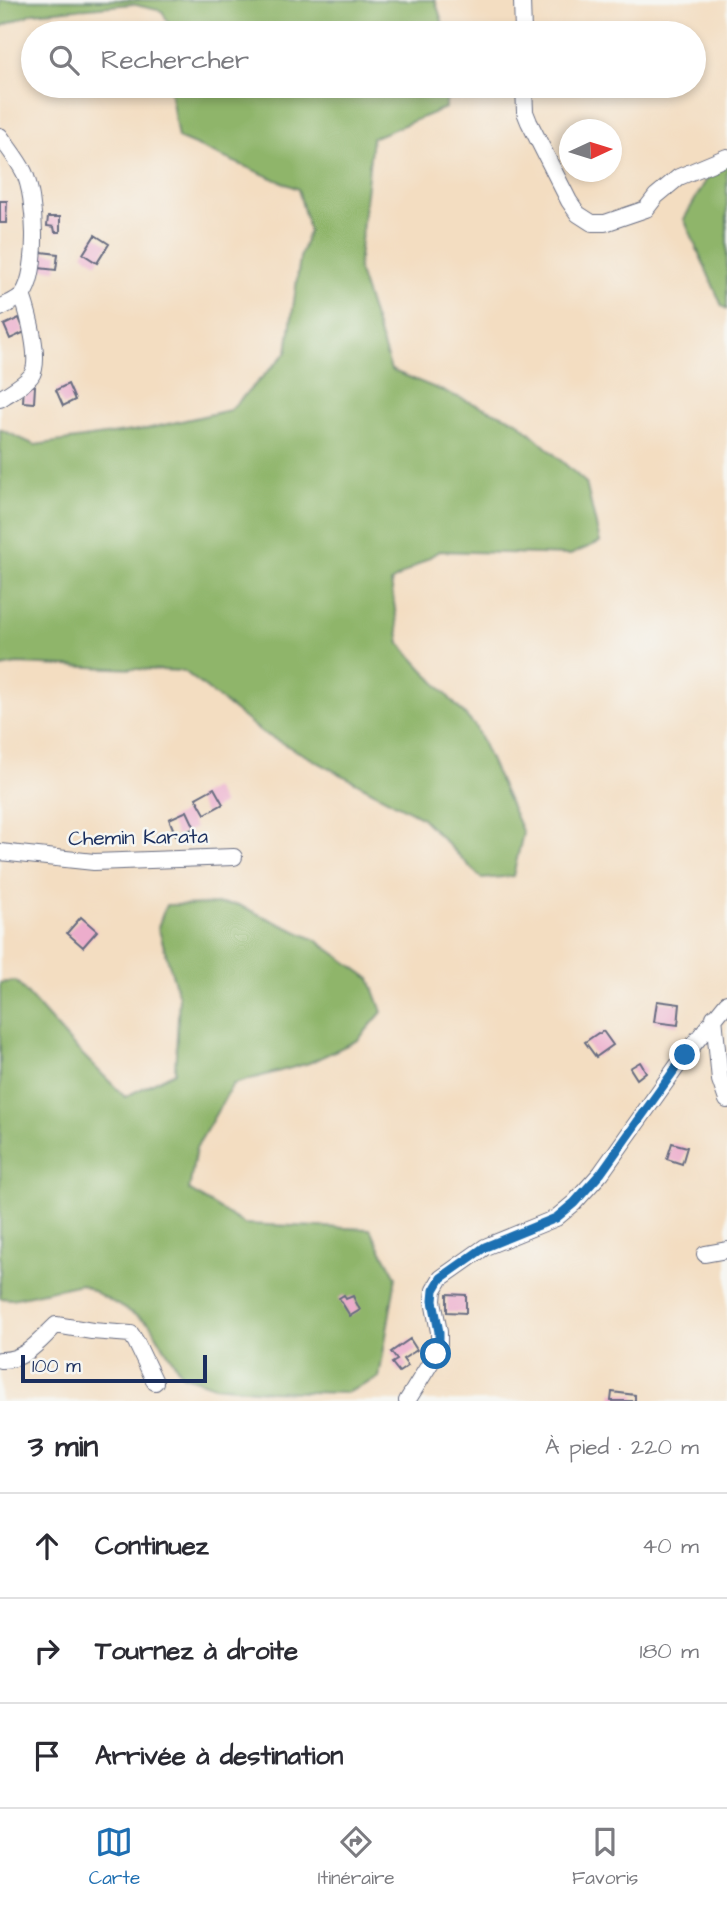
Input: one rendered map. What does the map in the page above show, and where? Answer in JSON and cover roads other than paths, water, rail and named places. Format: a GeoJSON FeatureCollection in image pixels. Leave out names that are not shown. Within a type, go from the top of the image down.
{"type":"FeatureCollection","features":[{"type":"Feature","properties":{"kind":"street"},"geometry":{"type":"LineString","coordinates":[[522,0],[523,21]]}},
{"type":"Feature","properties":{"kind":"street"},"geometry":{"type":"LineString","coordinates":[[524,98],[528,122],[569,201],[578,214],[592,223],[605,223],[646,209],[656,196],[680,177],[727,157]]}},
{"type":"Feature","properties":{"kind":"street"},"geometry":{"type":"LineString","coordinates":[[0,136],[25,173],[34,217],[32,266],[22,295],[29,316],[36,366],[32,375],[0,398]]}},
{"type":"Feature","properties":{"kind":"street"},"geometry":{"type":"LineString","coordinates":[[0,308],[22,295]]}},
{"type":"Feature","properties":{"kind":"street","name":"Chemin Karata"},"geometry":{"type":"LineString","coordinates":[[0,852],[94,862],[234,857]]}},
{"type":"Feature","properties":{"kind":"street"},"geometry":{"type":"LineString","coordinates":[[407,1401],[436,1354],[439,1344],[433,1301],[434,1290],[441,1278],[485,1247],[556,1218],[574,1203],[601,1173],[685,1055],[727,1003]]}},
{"type":"Feature","properties":{"kind":"street"},"geometry":{"type":"LineString","coordinates":[[714,1017],[720,1080],[727,1100]]}},
{"type":"Feature","properties":{"kind":"street"},"geometry":{"type":"LineString","coordinates":[[705,1254],[727,1250]]}},
{"type":"Feature","properties":{"kind":"street"},"geometry":{"type":"LineString","coordinates":[[0,1360],[24,1355],[56,1325],[131,1334],[155,1382]]}}]}
